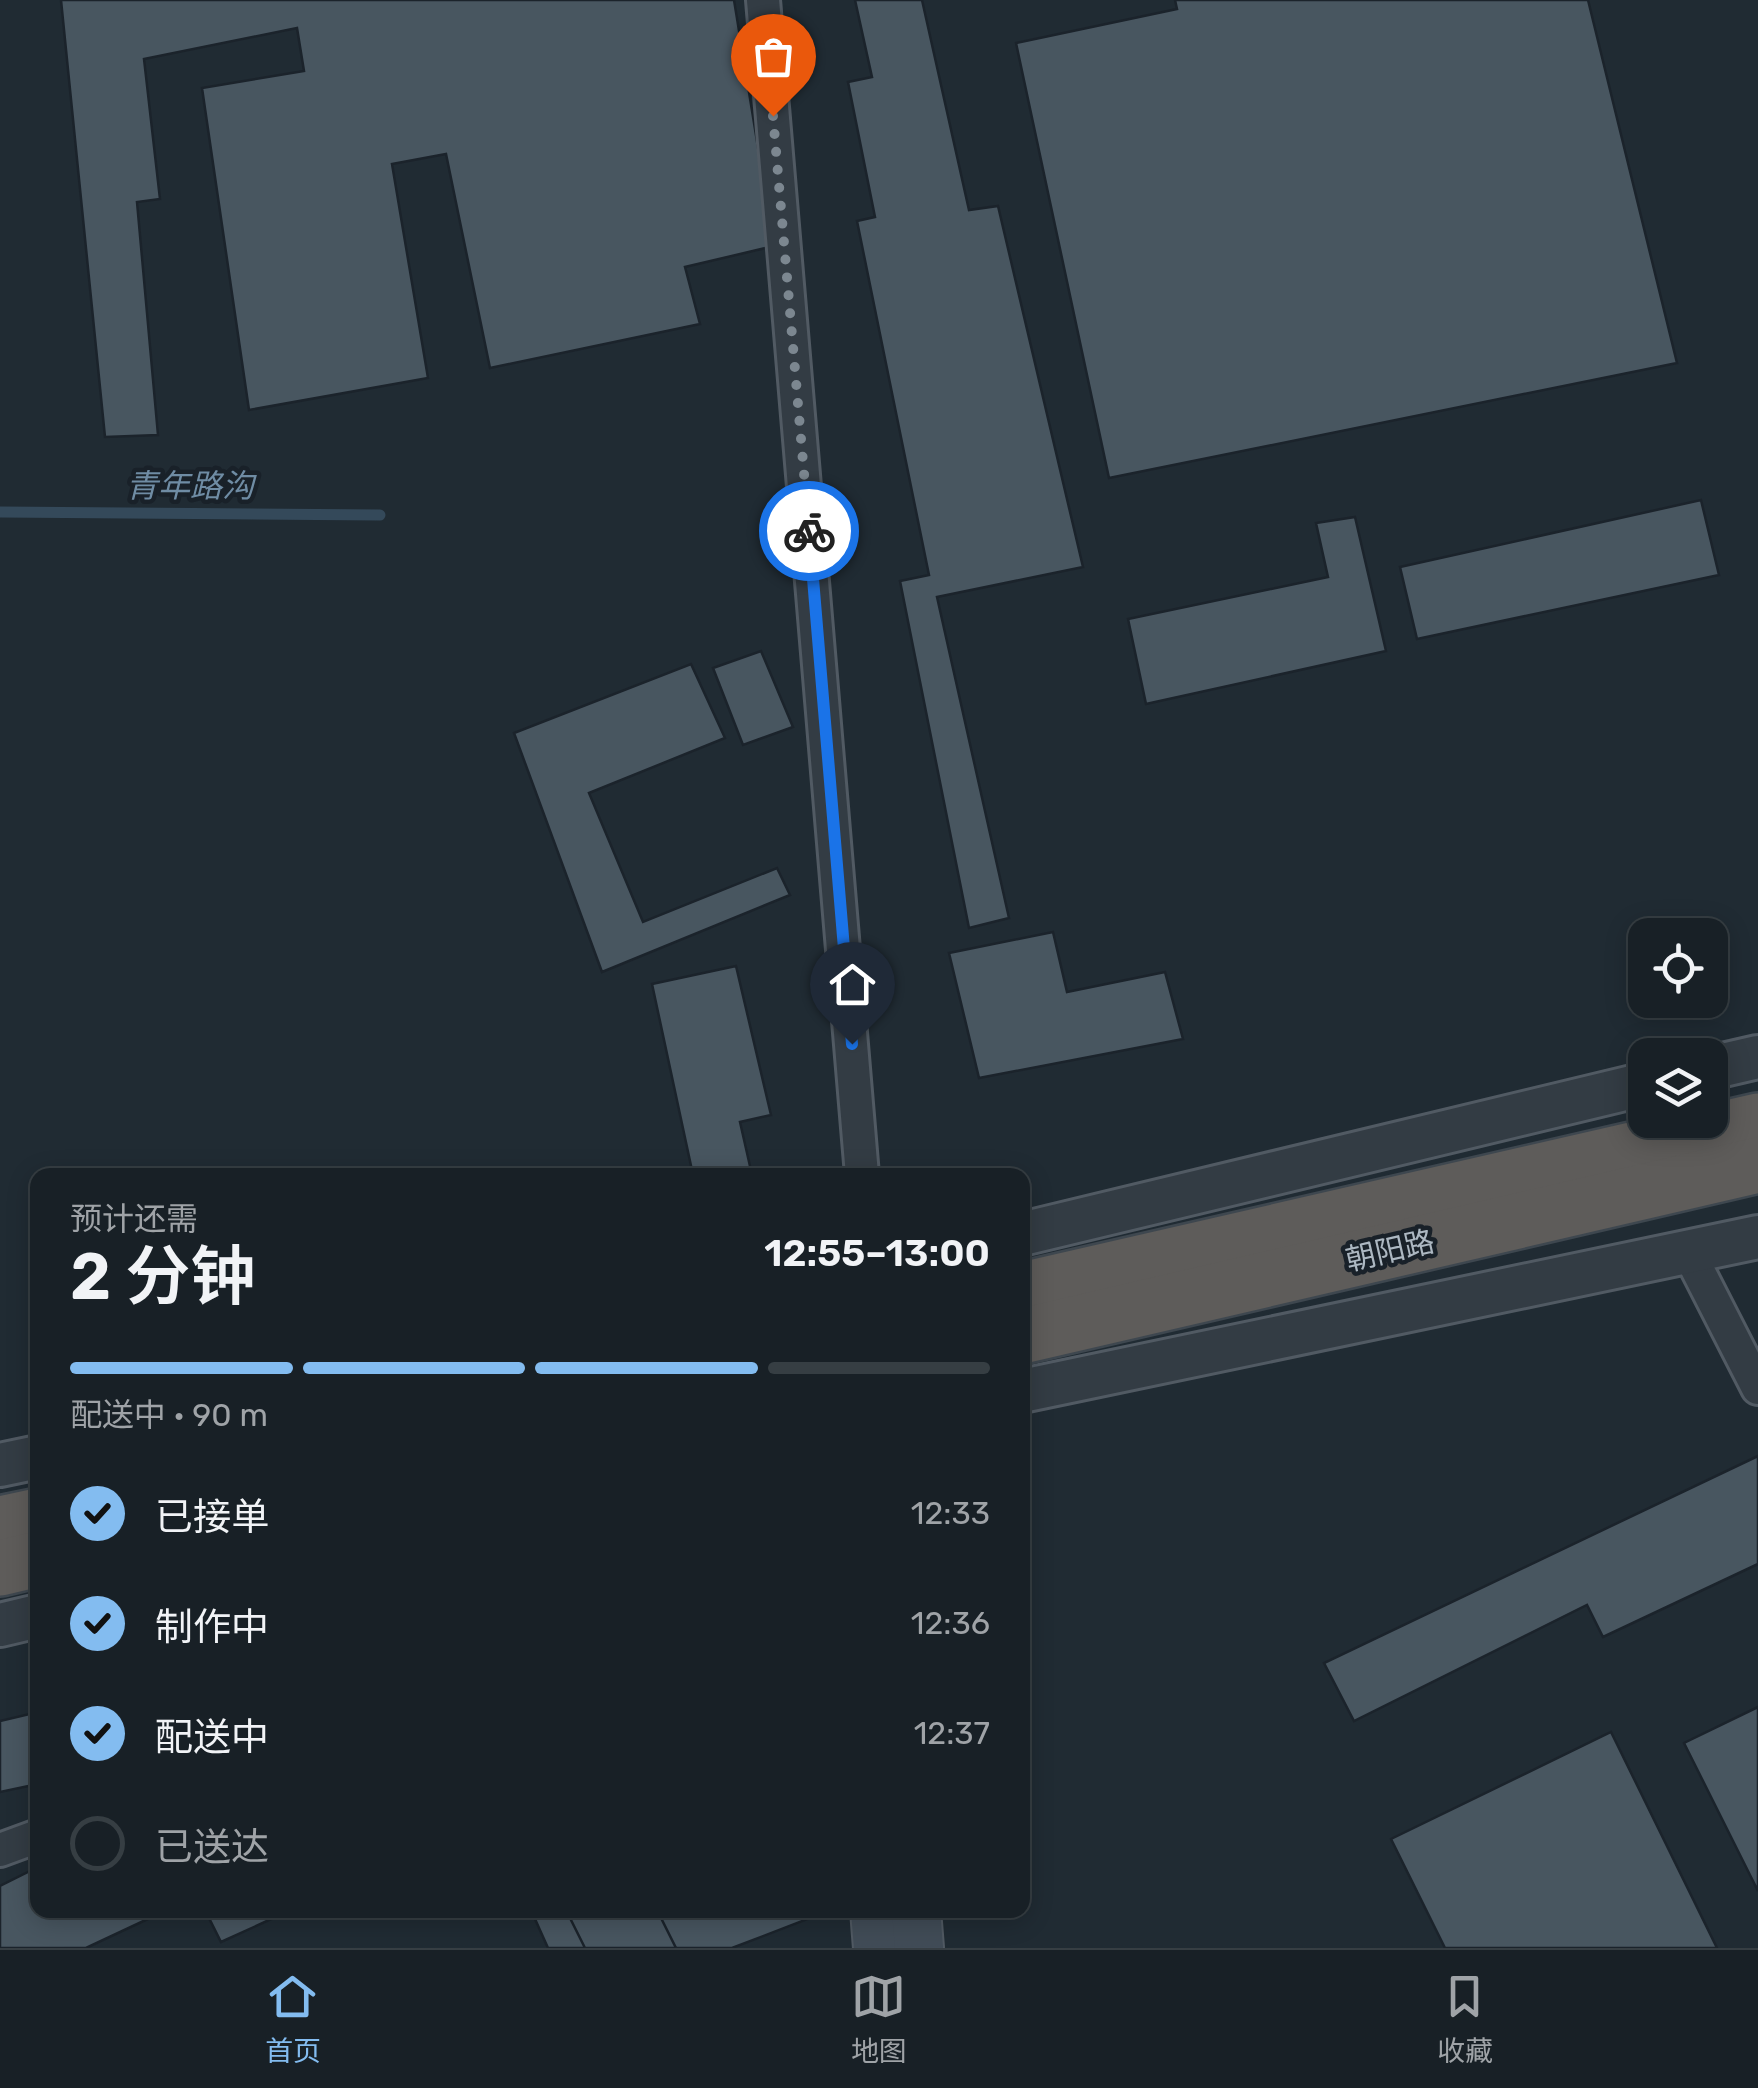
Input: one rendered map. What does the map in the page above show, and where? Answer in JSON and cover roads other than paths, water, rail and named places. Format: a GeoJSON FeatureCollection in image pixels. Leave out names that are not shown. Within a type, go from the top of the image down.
{"type":"FeatureCollection","features":[{"type":"Feature","properties":{"kind":"highway","name":"朝阳路"},"geometry":{"type":"LineString","coordinates":[[1030,1288],[1758,1121]]}},
{"type":"Feature","properties":{"kind":"highway","name":"朝阳路"},"geometry":{"type":"LineString","coordinates":[[1030,1334],[1758,1165]]}},
{"type":"Feature","properties":{"kind":"highway"},"geometry":{"type":"LineString","coordinates":[[0,1524],[30,1518]]}},
{"type":"Feature","properties":{"kind":"highway"},"geometry":{"type":"LineString","coordinates":[[0,1568],[30,1561]]}},
{"type":"Feature","properties":{"kind":"main road"},"geometry":{"type":"LineString","coordinates":[[876,1918],[878,1948]]}},
{"type":"Feature","properties":{"kind":"main road"},"geometry":{"type":"LineString","coordinates":[[917,1918],[919,1948]]}},
{"type":"Feature","properties":{"kind":"street"},"geometry":{"type":"LineString","coordinates":[[763,0],[861,1168]]}},
{"type":"Feature","properties":{"kind":"street"},"geometry":{"type":"LineString","coordinates":[[1728,1064],[1758,1057]]}},
{"type":"Feature","properties":{"kind":"street"},"geometry":{"type":"LineString","coordinates":[[1030,1232],[1628,1088]]}},
{"type":"Feature","properties":{"kind":"street","name":"朝阳路"},"geometry":{"type":"LineString","coordinates":[[1030,1389],[1758,1237]]}},
{"type":"Feature","properties":{"kind":"street"},"geometry":{"type":"LineString","coordinates":[[1689,1253],[1758,1388]]}},
{"type":"Feature","properties":{"kind":"street"},"geometry":{"type":"LineString","coordinates":[[0,1465],[30,1458]]}},
{"type":"Feature","properties":{"kind":"street"},"geometry":{"type":"LineString","coordinates":[[0,1625],[30,1618]]}},
{"type":"Feature","properties":{"kind":"street"},"geometry":{"type":"LineString","coordinates":[[0,1850],[30,1839]]}},
{"type":"Feature","properties":{"kind":"waterway","name":"青年路沟"},"geometry":{"type":"LineString","coordinates":[[0,512],[380,515]]}}]}
